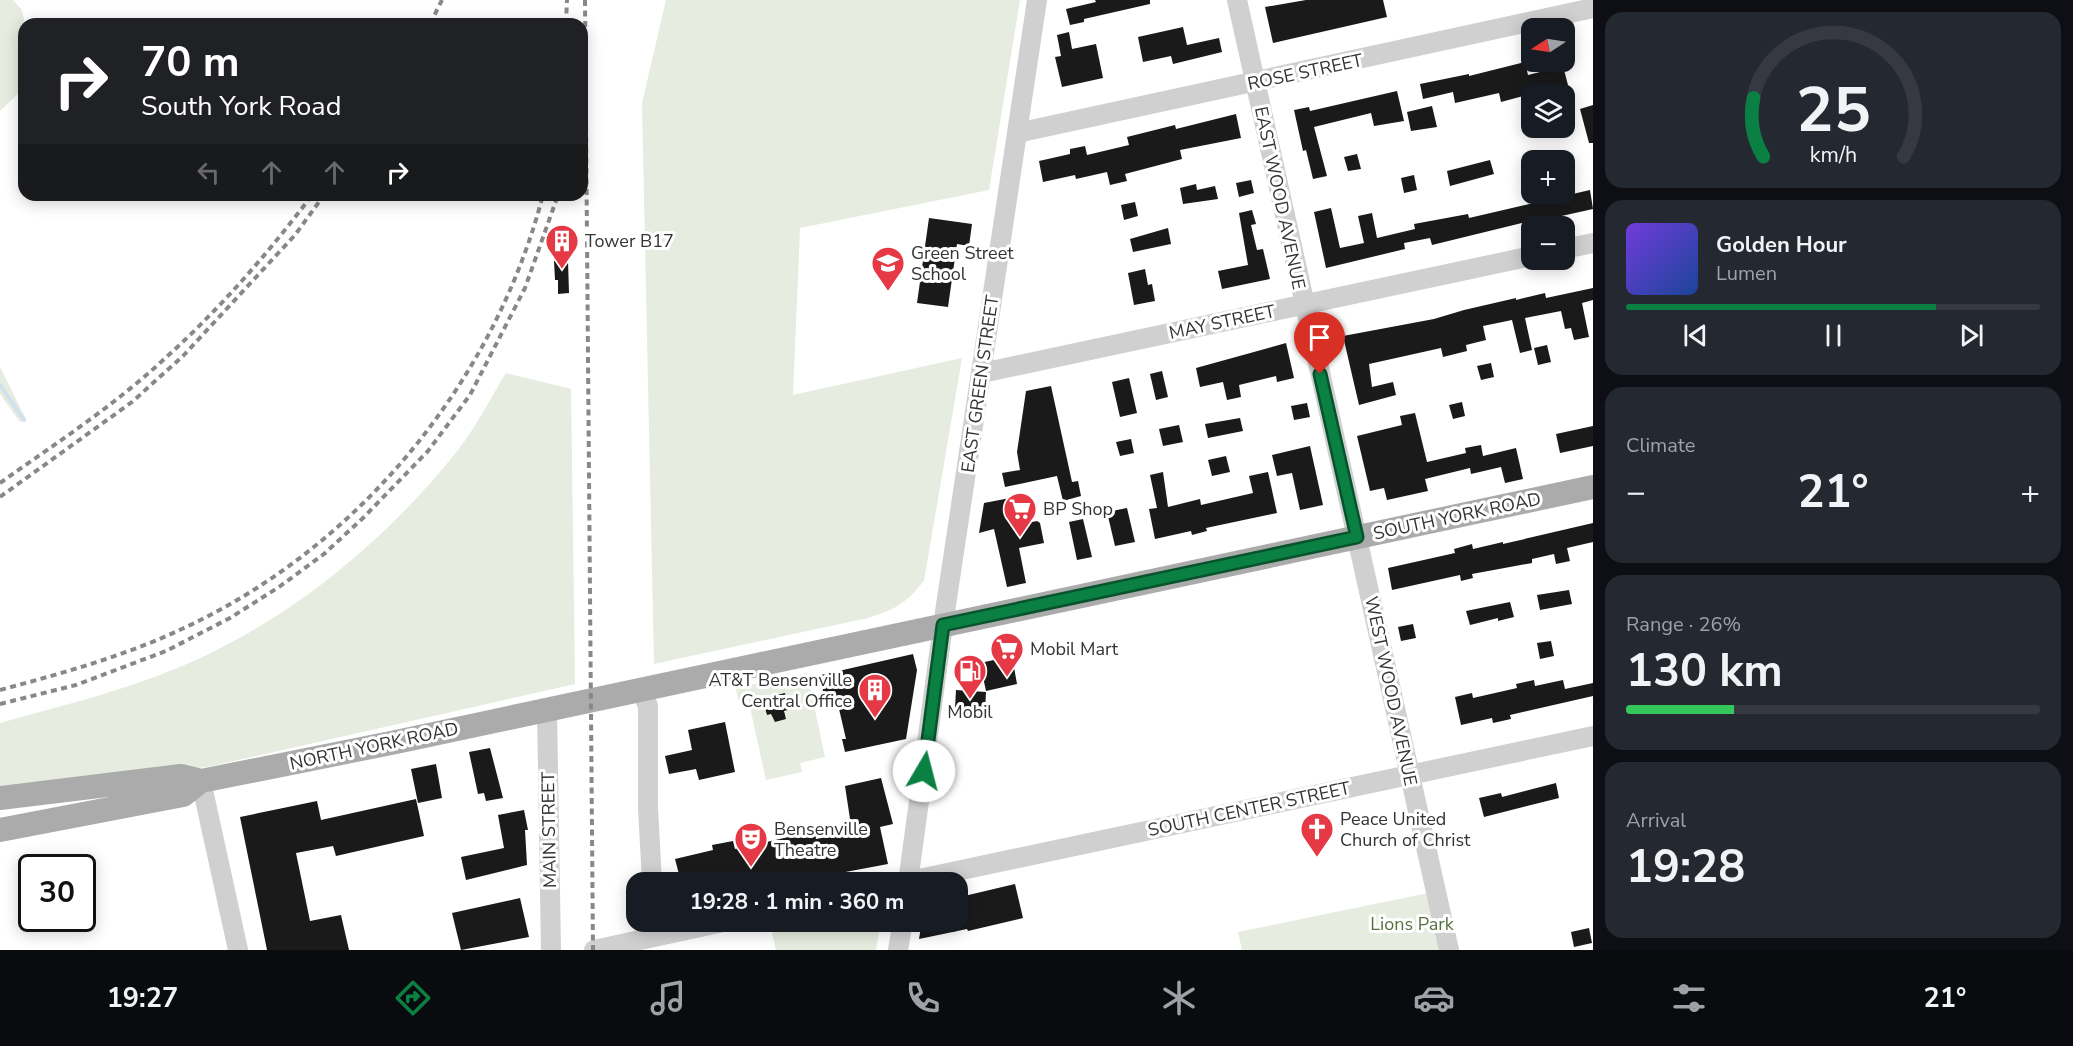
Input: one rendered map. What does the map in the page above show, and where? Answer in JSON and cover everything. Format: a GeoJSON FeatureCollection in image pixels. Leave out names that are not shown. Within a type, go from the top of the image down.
{"type":"FeatureCollection","features":[{"type":"Feature","properties":{"kind":"main road","name":"SOUTH YORK ROAD"},"geometry":{"type":"LineString","coordinates":[[547,710],[1593,487]]}},
{"type":"Feature","properties":{"kind":"main road","name":"NORTH YORK ROAD"},"geometry":{"type":"LineString","coordinates":[[0,798],[181,776],[201,781],[547,710]]}},
{"type":"Feature","properties":{"kind":"main road","name":"NORTH YORK ROAD"},"geometry":{"type":"LineString","coordinates":[[0,830],[183,795],[201,781]]}},
{"type":"Feature","properties":{"kind":"street","name":"EAST GREEN STREET"},"geometry":{"type":"LineString","coordinates":[[908,872],[943,625],[1037,0]]}},
{"type":"Feature","properties":{"kind":"street","name":"EAST WOOD AVENUE"},"geometry":{"type":"LineString","coordinates":[[1237,0],[1357,537]]}},
{"type":"Feature","properties":{"kind":"street","name":"ROSE STREET"},"geometry":{"type":"LineString","coordinates":[[1017,133],[1593,8]]}},
{"type":"Feature","properties":{"kind":"street"},"geometry":{"type":"LineString","coordinates":[[1575,247],[1593,243]]}},
{"type":"Feature","properties":{"kind":"street","name":"MAY STREET"},"geometry":{"type":"LineString","coordinates":[[982,373],[1521,258]]}},
{"type":"Feature","properties":{"kind":"street","name":"WEST WOOD AVENUE"},"geometry":{"type":"LineString","coordinates":[[1357,537],[1449,950]]}},
{"type":"Feature","properties":{"kind":"street"},"geometry":{"type":"LineString","coordinates":[[641,690],[648,706],[648,808],[651,872]]}},
{"type":"Feature","properties":{"kind":"street","name":"MAIN STREET"},"geometry":{"type":"LineString","coordinates":[[547,710],[551,950]]}},
{"type":"Feature","properties":{"kind":"street","name":"SOUTH CENTER STREET"},"geometry":{"type":"LineString","coordinates":[[954,872],[1593,736]]}},
{"type":"Feature","properties":{"kind":"street"},"geometry":{"type":"LineString","coordinates":[[201,781],[238,950]]}},
{"type":"Feature","properties":{"kind":"street"},"geometry":{"type":"LineString","coordinates":[[594,950],[645,932]]}},
{"type":"Feature","properties":{"kind":"street"},"geometry":{"type":"LineString","coordinates":[[898,950],[901,932]]}},
{"type":"Feature","properties":{"kind":"green space"},"geometry":{"type":"Polygon","coordinates":[[[0,0],[13,0],[22,10],[24,18],[18,18],[18,94],[0,111],[0,0]]]}},
{"type":"Feature","properties":{"kind":"green space"},"geometry":{"type":"Polygon","coordinates":[[[666,0],[1020,0],[989,190],[800,228],[793,395],[962,358],[924,581],[899,605],[868,618],[654,664],[642,103],[666,0]]]}},
{"type":"Feature","properties":{"kind":"green space"},"geometry":{"type":"Polygon","coordinates":[[[0,367],[26,419],[20,422],[0,394],[0,367]]]}},
{"type":"Feature","properties":{"kind":"green space"},"geometry":{"type":"Polygon","coordinates":[[[506,373],[571,389],[575,684],[207,767],[0,788],[0,723],[109,692],[189,663],[250,632],[316,589],[377,538],[432,481],[465,441],[506,373]]]}},
{"type":"Feature","properties":{"kind":"green space"},"geometry":{"type":"Polygon","coordinates":[[[807,673],[825,757],[800,763],[802,772],[766,780],[748,698],[738,700],[736,688],[807,673]],[[788,696],[763,698],[762,700],[766,715],[771,714],[772,718],[791,709],[788,696]]]}},
{"type":"Feature","properties":{"kind":"green space","name":"Lions Park"},"geometry":{"type":"Polygon","coordinates":[[[1433,892],[1446,950],[1242,950],[1238,932],[1433,892]]]}},
{"type":"Feature","properties":{"kind":"green space"},"geometry":{"type":"Polygon","coordinates":[[[879,932],[876,950],[776,950],[772,933],[879,932]]]}},
{"type":"Feature","properties":{"kind":"building"},"geometry":{"type":"Polygon","coordinates":[[[1095,0],[1150,0],[1150,4],[1084,19],[1084,22],[1070,25],[1066,9],[1096,2],[1095,0]]]}},
{"type":"Feature","properties":{"kind":"building"},"geometry":{"type":"Polygon","coordinates":[[[1306,0],[1383,0],[1387,17],[1273,43],[1265,7],[1306,0]]]}},
{"type":"Feature","properties":{"kind":"building"},"geometry":{"type":"Polygon","coordinates":[[[1183,27],[1187,45],[1219,38],[1222,52],[1173,64],[1171,56],[1143,62],[1138,37],[1183,27]]]}},
{"type":"Feature","properties":{"kind":"building"},"geometry":{"type":"Polygon","coordinates":[[[1069,32],[1072,49],[1096,44],[1103,78],[1062,87],[1055,57],[1061,56],[1057,35],[1069,32]]]}},
{"type":"Feature","properties":{"kind":"building"},"geometry":{"type":"Polygon","coordinates":[[[1521,63],[1521,72],[1527,72],[1528,75],[1540,72],[1565,72],[1568,84],[1521,84],[1521,97],[1501,102],[1499,93],[1455,103],[1453,92],[1423,99],[1420,84],[1469,74],[1469,76],[1521,63]]]}},
{"type":"Feature","properties":{"kind":"building"},"geometry":{"type":"Polygon","coordinates":[[[1397,91],[1404,121],[1374,126],[1371,113],[1314,127],[1327,176],[1313,179],[1306,150],[1303,151],[1294,110],[1309,107],[1310,111],[1397,91]]]}},
{"type":"Feature","properties":{"kind":"building"},"geometry":{"type":"Polygon","coordinates":[[[1593,105],[1593,143],[1589,143],[1580,109],[1593,105]]]}},
{"type":"Feature","properties":{"kind":"building"},"geometry":{"type":"Polygon","coordinates":[[[1432,106],[1437,127],[1411,131],[1407,112],[1432,106]]]}},
{"type":"Feature","properties":{"kind":"building"},"geometry":{"type":"Polygon","coordinates":[[[1236,114],[1241,138],[1180,150],[1182,159],[1125,174],[1127,181],[1110,185],[1107,172],[1076,179],[1075,175],[1043,182],[1039,161],[1070,154],[1070,149],[1085,146],[1087,155],[1129,145],[1127,137],[1175,125],[1176,129],[1236,114]]]}},
{"type":"Feature","properties":{"kind":"building"},"geometry":{"type":"Polygon","coordinates":[[[1357,154],[1361,169],[1348,171],[1344,157],[1357,154]]]}},
{"type":"Feature","properties":{"kind":"building"},"geometry":{"type":"Polygon","coordinates":[[[1490,160],[1494,174],[1450,186],[1447,171],[1490,160]]]}},
{"type":"Feature","properties":{"kind":"building"},"geometry":{"type":"Polygon","coordinates":[[[1414,175],[1417,190],[1404,193],[1401,178],[1414,175]]]}},
{"type":"Feature","properties":{"kind":"building"},"geometry":{"type":"Polygon","coordinates":[[[1251,180],[1254,193],[1239,197],[1236,183],[1251,180]]]}},
{"type":"Feature","properties":{"kind":"building"},"geometry":{"type":"Polygon","coordinates":[[[1196,184],[1197,190],[1215,186],[1218,199],[1183,204],[1180,188],[1196,184]]]}},
{"type":"Feature","properties":{"kind":"building"},"geometry":{"type":"Polygon","coordinates":[[[1590,190],[1593,209],[1562,216],[1521,216],[1521,223],[1432,245],[1430,238],[1404,243],[1405,249],[1326,268],[1314,212],[1331,208],[1340,248],[1364,243],[1358,216],[1372,213],[1377,238],[1415,229],[1414,224],[1468,214],[1469,218],[1530,204],[1575,204],[1575,193],[1590,190]]]}},
{"type":"Feature","properties":{"kind":"building"},"geometry":{"type":"Polygon","coordinates":[[[1135,202],[1138,216],[1124,220],[1121,205],[1135,202]]]}},
{"type":"Feature","properties":{"kind":"building"},"geometry":{"type":"Polygon","coordinates":[[[1252,210],[1256,224],[1251,225],[1257,250],[1263,249],[1270,279],[1222,289],[1218,271],[1248,265],[1239,213],[1252,210]]]}},
{"type":"Feature","properties":{"kind":"building"},"geometry":{"type":"Polygon","coordinates":[[[929,218],[972,224],[969,246],[957,244],[948,307],[917,303],[929,218]]]}},
{"type":"Feature","properties":{"kind":"building"},"geometry":{"type":"Polygon","coordinates":[[[1168,228],[1171,244],[1133,252],[1130,239],[1168,228]]]}},
{"type":"Feature","properties":{"kind":"building","name":"Tower B17"},"geometry":{"type":"Polygon","coordinates":[[[554,261],[568,261],[569,293],[558,294],[554,261]]]}},
{"type":"Feature","properties":{"kind":"building"},"geometry":{"type":"Polygon","coordinates":[[[1145,269],[1148,285],[1152,284],[1155,301],[1134,305],[1128,273],[1145,269]]]}},
{"type":"Feature","properties":{"kind":"building"},"geometry":{"type":"Polygon","coordinates":[[[1593,288],[1593,300],[1582,303],[1589,337],[1574,340],[1571,328],[1565,329],[1561,311],[1525,318],[1532,350],[1520,353],[1512,320],[1483,326],[1486,340],[1466,345],[1467,351],[1443,357],[1441,348],[1369,364],[1372,387],[1393,382],[1396,395],[1359,405],[1343,336],[1434,319],[1516,298],[1516,300],[1545,293],[1546,298],[1593,288]]]}},
{"type":"Feature","properties":{"kind":"building"},"geometry":{"type":"Polygon","coordinates":[[[1286,343],[1294,378],[1277,382],[1276,376],[1239,385],[1241,397],[1227,400],[1223,382],[1200,387],[1196,368],[1286,343]]]}},
{"type":"Feature","properties":{"kind":"building"},"geometry":{"type":"Polygon","coordinates":[[[1547,345],[1551,362],[1538,365],[1534,348],[1547,345]]]}},
{"type":"Feature","properties":{"kind":"building"},"geometry":{"type":"Polygon","coordinates":[[[1491,363],[1494,377],[1481,380],[1477,366],[1491,363]]]}},
{"type":"Feature","properties":{"kind":"building"},"geometry":{"type":"Polygon","coordinates":[[[1162,371],[1168,397],[1156,400],[1150,374],[1162,371]]]}},
{"type":"Feature","properties":{"kind":"building"},"geometry":{"type":"Polygon","coordinates":[[[1129,378],[1137,413],[1120,417],[1112,382],[1129,378]]]}},
{"type":"Feature","properties":{"kind":"building"},"geometry":{"type":"Polygon","coordinates":[[[1051,386],[1072,482],[1078,481],[1081,496],[1063,501],[1057,476],[1005,487],[1002,473],[1020,470],[1017,452],[1026,391],[1051,386]]]}},
{"type":"Feature","properties":{"kind":"building"},"geometry":{"type":"Polygon","coordinates":[[[1462,402],[1465,416],[1453,419],[1449,405],[1462,402]]]}},
{"type":"Feature","properties":{"kind":"building"},"geometry":{"type":"Polygon","coordinates":[[[1307,403],[1310,417],[1294,420],[1291,406],[1307,403]]]}},
{"type":"Feature","properties":{"kind":"building"},"geometry":{"type":"Polygon","coordinates":[[[1415,413],[1427,462],[1466,453],[1465,448],[1481,445],[1483,456],[1516,448],[1523,479],[1505,483],[1501,467],[1471,474],[1470,468],[1425,479],[1428,491],[1387,500],[1384,488],[1370,491],[1357,436],[1402,425],[1400,416],[1415,413]]]}},
{"type":"Feature","properties":{"kind":"building"},"geometry":{"type":"Polygon","coordinates":[[[1240,418],[1243,431],[1208,438],[1205,424],[1240,418]]]}},
{"type":"Feature","properties":{"kind":"building"},"geometry":{"type":"Polygon","coordinates":[[[1179,425],[1183,442],[1163,446],[1159,429],[1179,425]]]}},
{"type":"Feature","properties":{"kind":"building"},"geometry":{"type":"Polygon","coordinates":[[[1593,426],[1593,446],[1560,453],[1556,434],[1593,426]]]}},
{"type":"Feature","properties":{"kind":"building"},"geometry":{"type":"Polygon","coordinates":[[[1131,439],[1134,453],[1120,456],[1116,442],[1131,439]]]}},
{"type":"Feature","properties":{"kind":"building"},"geometry":{"type":"Polygon","coordinates":[[[1310,446],[1323,505],[1300,510],[1292,473],[1277,476],[1272,455],[1310,446]]]}},
{"type":"Feature","properties":{"kind":"building"},"geometry":{"type":"Polygon","coordinates":[[[1226,456],[1230,472],[1212,476],[1208,460],[1226,456]]]}},
{"type":"Feature","properties":{"kind":"building"},"geometry":{"type":"Polygon","coordinates":[[[1163,472],[1168,507],[1200,499],[1201,505],[1253,493],[1249,476],[1268,472],[1277,513],[1206,528],[1207,531],[1192,535],[1191,531],[1155,539],[1149,509],[1157,508],[1150,475],[1163,472]]]}},
{"type":"Feature","properties":{"kind":"building"},"geometry":{"type":"Polygon","coordinates":[[[1010,498],[1016,525],[1037,521],[1040,523],[1044,543],[1019,548],[1026,583],[1007,587],[994,529],[979,533],[984,503],[1010,498]]]}},
{"type":"Feature","properties":{"kind":"building"},"geometry":{"type":"Polygon","coordinates":[[[1127,508],[1135,542],[1115,546],[1107,512],[1127,508]]]}},
{"type":"Feature","properties":{"kind":"building"},"geometry":{"type":"Polygon","coordinates":[[[1083,519],[1092,557],[1077,560],[1069,522],[1083,519]]]}},
{"type":"Feature","properties":{"kind":"building"},"geometry":{"type":"Polygon","coordinates":[[[1593,523],[1593,542],[1567,548],[1570,561],[1556,564],[1554,554],[1532,559],[1532,563],[1472,574],[1473,578],[1461,581],[1460,575],[1392,590],[1388,568],[1455,553],[1454,549],[1472,544],[1473,549],[1503,542],[1503,544],[1593,523]]]}},
{"type":"Feature","properties":{"kind":"building"},"geometry":{"type":"Polygon","coordinates":[[[1569,590],[1572,604],[1540,610],[1537,595],[1569,590]]]}},
{"type":"Feature","properties":{"kind":"building"},"geometry":{"type":"Polygon","coordinates":[[[1510,602],[1514,617],[1498,621],[1498,618],[1470,625],[1466,611],[1510,602]]]}},
{"type":"Feature","properties":{"kind":"building"},"geometry":{"type":"Polygon","coordinates":[[[1413,624],[1416,638],[1401,641],[1398,627],[1413,624]]]}},
{"type":"Feature","properties":{"kind":"building"},"geometry":{"type":"Polygon","coordinates":[[[1551,641],[1554,656],[1540,659],[1537,643],[1551,641]]]}},
{"type":"Feature","properties":{"kind":"building","name":"AT&T Bensenville Central Office"},"geometry":{"type":"Polygon","coordinates":[[[913,654],[917,670],[906,739],[845,752],[842,739],[846,739],[836,696],[824,699],[821,675],[913,654]]]}},
{"type":"Feature","properties":{"kind":"building","name":"Mobil Mart"},"geometry":{"type":"Polygon","coordinates":[[[1012,656],[1017,684],[986,691],[980,663],[1012,656]]]}},
{"type":"Feature","properties":{"kind":"building"},"geometry":{"type":"Polygon","coordinates":[[[1534,680],[1535,686],[1563,680],[1565,689],[1593,683],[1593,696],[1510,715],[1511,719],[1493,723],[1492,718],[1461,725],[1455,697],[1472,693],[1473,698],[1517,688],[1516,684],[1534,680]]]}},
{"type":"Feature","properties":{"kind":"building","name":"Mobil"},"geometry":{"type":"Polygon","coordinates":[[[956,690],[986,692],[985,711],[955,708],[956,690]]]}},
{"type":"Feature","properties":{"kind":"building"},"geometry":{"type":"Polygon","coordinates":[[[785,693],[792,709],[784,711],[786,719],[775,722],[771,714],[767,715],[762,699],[785,693]]]}},
{"type":"Feature","properties":{"kind":"building"},"geometry":{"type":"Polygon","coordinates":[[[725,722],[735,772],[699,780],[696,769],[669,774],[665,756],[692,750],[688,730],[725,722]]]}},
{"type":"Feature","properties":{"kind":"building"},"geometry":{"type":"Polygon","coordinates":[[[490,748],[503,798],[486,801],[484,793],[478,794],[469,752],[490,748]]]}},
{"type":"Feature","properties":{"kind":"building"},"geometry":{"type":"Polygon","coordinates":[[[436,764],[442,798],[418,803],[411,769],[436,764]]]}},
{"type":"Feature","properties":{"kind":"building"},"geometry":{"type":"Polygon","coordinates":[[[881,778],[893,824],[880,827],[888,864],[845,872],[678,872],[675,859],[713,850],[712,845],[733,841],[735,849],[815,831],[816,839],[852,832],[845,786],[881,778]]]}},
{"type":"Feature","properties":{"kind":"building"},"geometry":{"type":"Polygon","coordinates":[[[1556,783],[1559,798],[1484,817],[1479,798],[1501,793],[1502,797],[1556,783]]]}},
{"type":"Feature","properties":{"kind":"building"},"geometry":{"type":"Polygon","coordinates":[[[416,799],[424,836],[336,856],[333,846],[296,853],[310,921],[341,915],[349,950],[267,950],[240,817],[317,801],[321,820],[416,799]]]}},
{"type":"Feature","properties":{"kind":"building"},"geometry":{"type":"Polygon","coordinates":[[[524,810],[528,830],[525,830],[527,865],[466,880],[461,857],[504,848],[498,815],[524,810]]]}},
{"type":"Feature","properties":{"kind":"building"},"geometry":{"type":"Polygon","coordinates":[[[1015,884],[1023,918],[968,931],[968,895],[1015,884]]]}},
{"type":"Feature","properties":{"kind":"building"},"geometry":{"type":"Polygon","coordinates":[[[520,898],[529,937],[461,950],[452,913],[520,898]]]}},
{"type":"Feature","properties":{"kind":"building"},"geometry":{"type":"Polygon","coordinates":[[[1589,928],[1592,943],[1574,947],[1571,932],[1589,928]]]}},
{"type":"Feature","properties":{"kind":"building"},"geometry":{"type":"Polygon","coordinates":[[[920,932],[953,932],[919,939],[920,932]]]}},
{"type":"Feature","properties":{"kind":"waterway"},"geometry":{"type":"LineString","coordinates":[[0,385],[24,420]]}},
{"type":"Feature","properties":{"kind":"railway"},"geometry":{"type":"LineString","coordinates":[[433,18],[442,0]]}},
{"type":"Feature","properties":{"kind":"railway"},"geometry":{"type":"LineString","coordinates":[[566,18],[567,0]]}},
{"type":"Feature","properties":{"kind":"railway"},"geometry":{"type":"LineString","coordinates":[[585,0],[585,18]]}},
{"type":"Feature","properties":{"kind":"railway"},"geometry":{"type":"LineString","coordinates":[[0,483],[103,410],[182,343],[241,282],[307,201]]}},
{"type":"Feature","properties":{"kind":"railway"},"geometry":{"type":"LineString","coordinates":[[0,497],[132,402],[183,356],[295,235],[320,201]]}},
{"type":"Feature","properties":{"kind":"railway"},"geometry":{"type":"LineString","coordinates":[[0,690],[116,655],[184,628],[248,594],[307,552],[362,504],[411,451],[454,393],[491,330],[521,264],[541,201]]}},
{"type":"Feature","properties":{"kind":"railway"},"geometry":{"type":"LineString","coordinates":[[0,704],[76,685],[166,651],[230,618],[279,587],[324,554],[363,518],[428,451],[470,395],[525,288],[556,201]]}},
{"type":"Feature","properties":{"kind":"railway"},"geometry":{"type":"LineString","coordinates":[[587,201],[593,950]]}},
{"type":"Feature","properties":{"kind":"place","name":"Tower B17"},"geometry":{"type":"Point","coordinates":[562,270]}},
{"type":"Feature","properties":{"kind":"place","name":"Green Street School"},"geometry":{"type":"Point","coordinates":[888,292]}},
{"type":"Feature","properties":{"kind":"place","name":"BP Shop"},"geometry":{"type":"Point","coordinates":[1020,538]}},
{"type":"Feature","properties":{"kind":"place","name":"Mobil Mart"},"geometry":{"type":"Point","coordinates":[1007,678]}},
{"type":"Feature","properties":{"kind":"place","name":"Mobil"},"geometry":{"type":"Point","coordinates":[970,700]}},
{"type":"Feature","properties":{"kind":"place","name":"AT&T Bensenville Central Office"},"geometry":{"type":"Point","coordinates":[875,719]}},
{"type":"Feature","properties":{"kind":"place","name":"Peace United Church of Christ"},"geometry":{"type":"Point","coordinates":[1317,858]}},
{"type":"Feature","properties":{"kind":"place","name":"Bensenville Theatre"},"geometry":{"type":"Point","coordinates":[751,868]}},
{"type":"Feature","properties":{"kind":"route"},"geometry":{"type":"LineString","coordinates":[[924,771],[943,625],[1357,537],[1320,374]]}}]}
